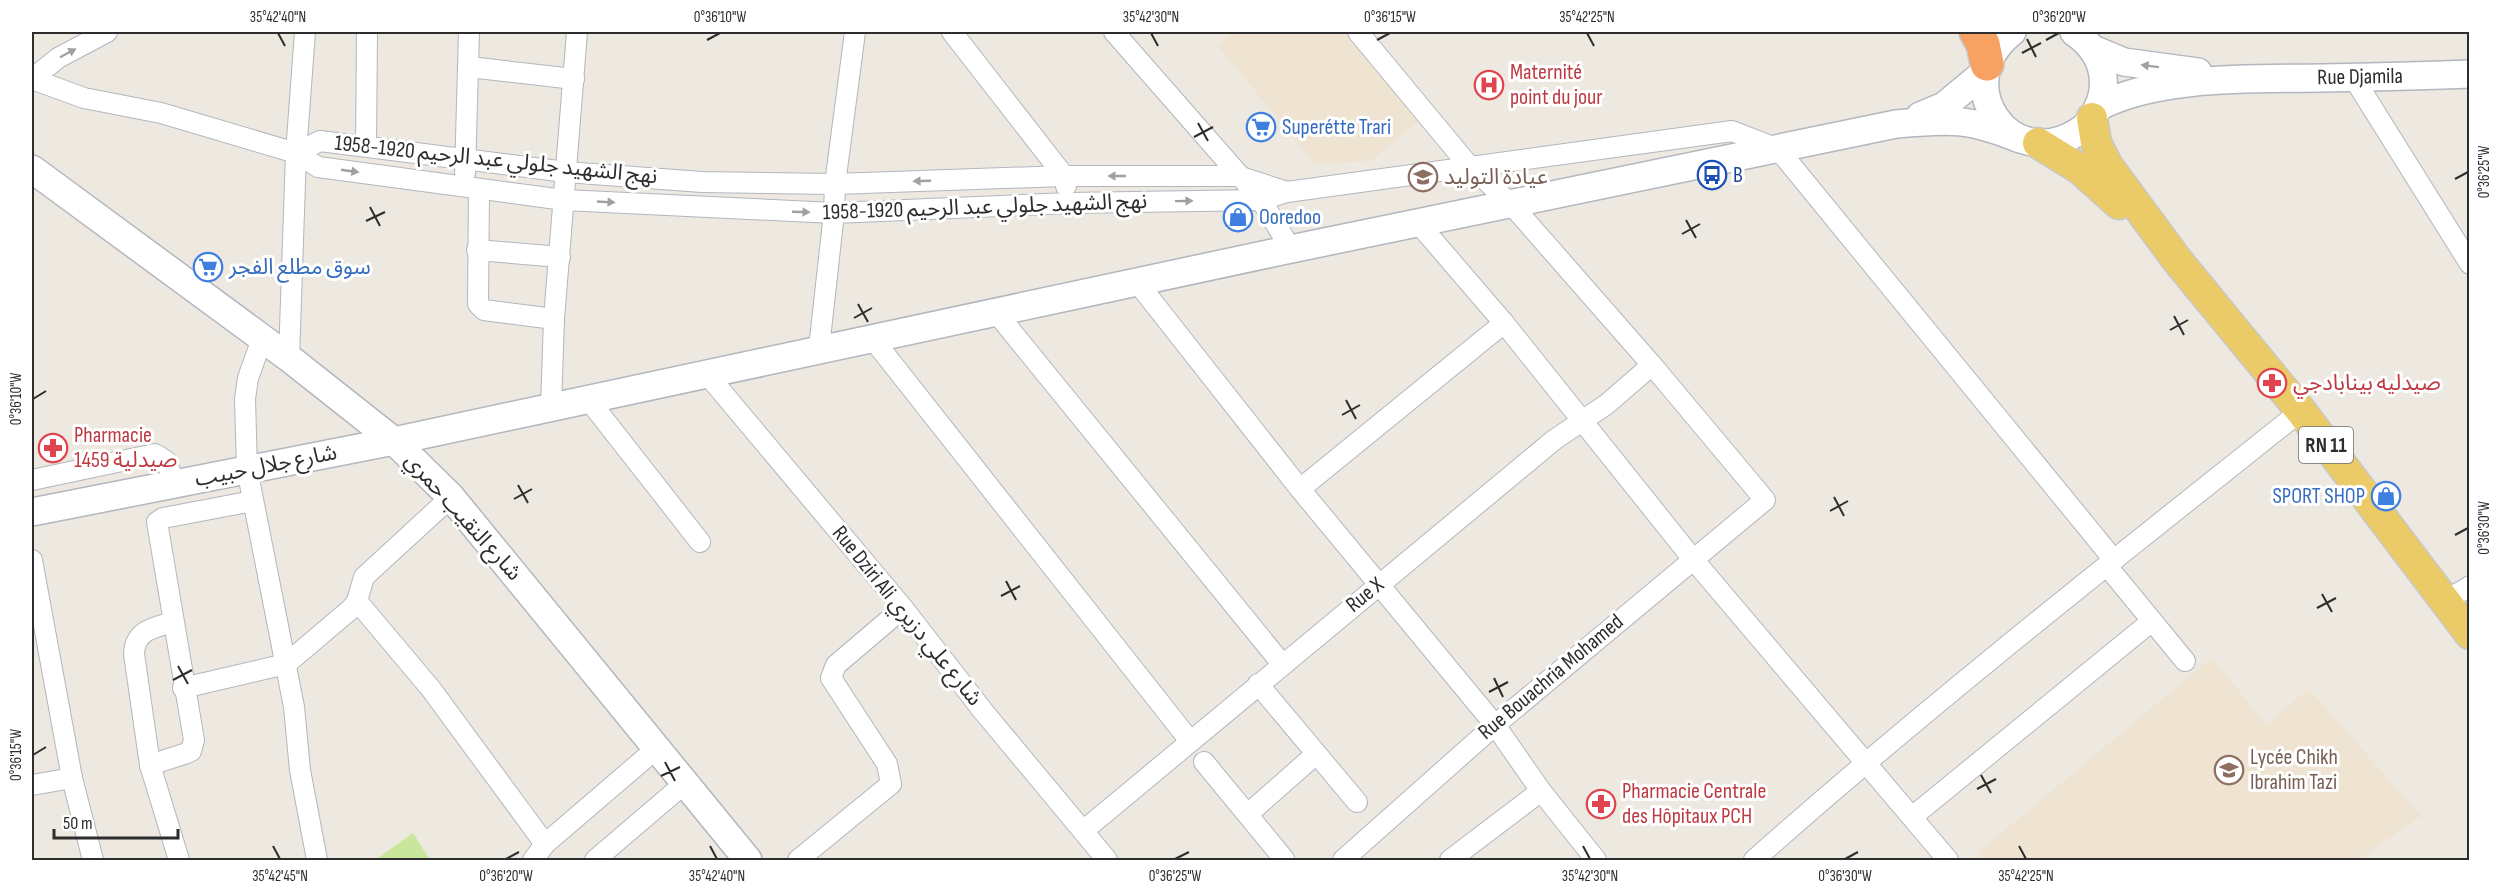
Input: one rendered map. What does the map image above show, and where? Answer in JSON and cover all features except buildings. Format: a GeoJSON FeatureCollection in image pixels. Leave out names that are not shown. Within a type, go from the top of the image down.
{"type":"FeatureCollection","features":[{"type":"Feature","properties":{"kind":"highway"},"geometry":{"type":"LineString","coordinates":[[1977,32],[1983,44],[1985,69]]}},
{"type":"Feature","properties":{"kind":"main road","name":"RN 11"},"geometry":{"type":"LineString","coordinates":[[2095,113],[2099,153],[2176,260],[2301,411],[2457,593],[2469,634]]}},
{"type":"Feature","properties":{"kind":"main road","name":"RN 11"},"geometry":{"type":"LineString","coordinates":[[2029,141],[2096,181],[2176,260]]}},
{"type":"Feature","properties":{"kind":"street"},"geometry":{"type":"LineString","coordinates":[[32,79],[58,58],[107,32]]}},
{"type":"Feature","properties":{"kind":"street"},"geometry":{"type":"LineString","coordinates":[[289,358],[296,153],[305,32]]}},
{"type":"Feature","properties":{"kind":"street"},"geometry":{"type":"LineString","coordinates":[[366,146],[367,32]]}},
{"type":"Feature","properties":{"kind":"street"},"geometry":{"type":"LineString","coordinates":[[469,32],[464,160],[473,188],[477,250],[476,298],[480,308],[554,319]]}},
{"type":"Feature","properties":{"kind":"street"},"geometry":{"type":"LineString","coordinates":[[551,407],[554,319],[577,32]]}},
{"type":"Feature","properties":{"kind":"street"},"geometry":{"type":"LineString","coordinates":[[819,348],[834,213],[835,184],[855,32]]}},
{"type":"Feature","properties":{"kind":"street"},"geometry":{"type":"LineString","coordinates":[[952,32],[1064,176],[1070,203]]}},
{"type":"Feature","properties":{"kind":"street"},"geometry":{"type":"LineString","coordinates":[[1113,32],[1261,200],[1291,249]]}},
{"type":"Feature","properties":{"kind":"street"},"geometry":{"type":"LineString","coordinates":[[1358,32],[1472,168],[1510,204],[1652,365]]}},
{"type":"Feature","properties":{"kind":"street"},"geometry":{"type":"LineString","coordinates":[[1896,124],[1944,106],[1985,69],[1998,43],[2012,32]]}},
{"type":"Feature","properties":{"kind":"street"},"geometry":{"type":"LineString","coordinates":[[2083,37],[2140,65],[2250,79]]}},
{"type":"Feature","properties":{"kind":"street"},"geometry":{"type":"LineString","coordinates":[[2083,37],[2102,71],[2103,84],[2095,113]]}},
{"type":"Feature","properties":{"kind":"street"},"geometry":{"type":"LineString","coordinates":[[469,67],[574,79]]}},
{"type":"Feature","properties":{"kind":"street"},"geometry":{"type":"LineString","coordinates":[[1985,69],[1988,105],[1995,119],[2029,141]]}},
{"type":"Feature","properties":{"kind":"street","name":"Rue Djamila"},"geometry":{"type":"LineString","coordinates":[[2250,79],[2469,74]]}},
{"type":"Feature","properties":{"kind":"street"},"geometry":{"type":"LineString","coordinates":[[2353,77],[2469,264]]}},
{"type":"Feature","properties":{"kind":"street"},"geometry":{"type":"LineString","coordinates":[[32,79],[84,98],[161,113],[296,153]]}},
{"type":"Feature","properties":{"kind":"street"},"geometry":{"type":"LineString","coordinates":[[1896,124],[1967,121],[1986,125],[2029,141],[2053,142],[2068,138],[2095,113],[2120,96],[2148,88],[2250,79]]}},
{"type":"Feature","properties":{"kind":"street","name":"شارع جلال حبيب"},"geometry":{"type":"LineString","coordinates":[[32,512],[394,441],[819,348],[1896,124]]}},
{"type":"Feature","properties":{"kind":"street"},"geometry":{"type":"LineString","coordinates":[[1238,176],[1287,192],[1732,131],[1778,149],[2111,563],[2152,621],[2185,661]]}},
{"type":"Feature","properties":{"kind":"street","name":"نهج الشهيد جلولي عبد الرحيم 1920-1958"},"geometry":{"type":"LineString","coordinates":[[296,153],[320,141],[566,172],[702,182],[835,184],[1064,176],[1238,176]]}},
{"type":"Feature","properties":{"kind":"street","name":"نهج الشهيد جلولي عبد الرحيم 1920-1958"},"geometry":{"type":"LineString","coordinates":[[296,153],[318,167],[473,188],[564,200],[706,208],[834,213],[1070,203],[1261,200],[1287,192]]}},
{"type":"Feature","properties":{"kind":"street","name":"شارع النقيب حمري"},"geometry":{"type":"LineString","coordinates":[[32,169],[289,358],[394,441],[451,497],[748,861]]}},
{"type":"Feature","properties":{"kind":"street"},"geometry":{"type":"LineString","coordinates":[[702,182],[706,208]]}},
{"type":"Feature","properties":{"kind":"street"},"geometry":{"type":"LineString","coordinates":[[1419,224],[1504,323],[1692,558],[1868,763],[1948,861]]}},
{"type":"Feature","properties":{"kind":"street"},"geometry":{"type":"LineString","coordinates":[[477,250],[560,258]]}},
{"type":"Feature","properties":{"kind":"street"},"geometry":{"type":"LineString","coordinates":[[1137,282],[1299,489],[1495,725],[1541,791],[1596,861]]}},
{"type":"Feature","properties":{"kind":"street"},"geometry":{"type":"LineString","coordinates":[[995,311],[1282,664]]}},
{"type":"Feature","properties":{"kind":"street"},"geometry":{"type":"LineString","coordinates":[[1299,489],[1504,323]]}},
{"type":"Feature","properties":{"kind":"street"},"geometry":{"type":"LineString","coordinates":[[872,338],[1190,741]]}},
{"type":"Feature","properties":{"kind":"street"},"geometry":{"type":"LineString","coordinates":[[262,339],[248,378],[245,399],[247,469],[294,707],[300,770],[317,861]]}},
{"type":"Feature","properties":{"kind":"street","name":"Rue X"},"geometry":{"type":"LineString","coordinates":[[1083,831],[1378,585],[1582,420],[1607,404],[1652,365]]}},
{"type":"Feature","properties":{"kind":"street","name":"Rue Bouachria Mohamed"},"geometry":{"type":"LineString","coordinates":[[1343,861],[1495,725],[1692,558],[1765,500],[1652,365]]}},
{"type":"Feature","properties":{"kind":"street","name":"Rue Dziri Ali شارع علي دزيري"},"geometry":{"type":"LineString","coordinates":[[706,373],[903,608],[983,711],[1107,861]]}},
{"type":"Feature","properties":{"kind":"street"},"geometry":{"type":"LineString","coordinates":[[588,399],[700,542]]}},
{"type":"Feature","properties":{"kind":"street"},"geometry":{"type":"LineString","coordinates":[[1756,860],[1868,763],[2111,563],[2301,411]]}},
{"type":"Feature","properties":{"kind":"street"},"geometry":{"type":"LineString","coordinates":[[32,480],[155,454],[166,461],[175,484]]}},
{"type":"Feature","properties":{"kind":"street"},"geometry":{"type":"LineString","coordinates":[[183,688],[286,664],[357,601],[364,576],[451,497]]}},
{"type":"Feature","properties":{"kind":"street"},"geometry":{"type":"LineString","coordinates":[[150,765],[191,750],[194,740],[183,688],[157,522],[163,518],[253,501]]}},
{"type":"Feature","properties":{"kind":"street"},"geometry":{"type":"LineString","coordinates":[[32,560],[35,605],[72,778],[93,861]]}},
{"type":"Feature","properties":{"kind":"street"},"geometry":{"type":"LineString","coordinates":[[357,601],[431,689],[545,844]]}},
{"type":"Feature","properties":{"kind":"street"},"geometry":{"type":"LineString","coordinates":[[798,861],[891,784],[886,764],[831,678],[836,665],[903,608]]}},
{"type":"Feature","properties":{"kind":"street"},"geometry":{"type":"LineString","coordinates":[[1912,817],[2152,621]]}},
{"type":"Feature","properties":{"kind":"street"},"geometry":{"type":"LineString","coordinates":[[172,622],[140,634],[134,646],[150,765],[179,861]]}},
{"type":"Feature","properties":{"kind":"street"},"geometry":{"type":"LineString","coordinates":[[1258,684],[1357,802]]}},
{"type":"Feature","properties":{"kind":"street"},"geometry":{"type":"LineString","coordinates":[[533,861],[545,844],[657,748]]}},
{"type":"Feature","properties":{"kind":"street"},"geometry":{"type":"LineString","coordinates":[[1248,814],[1316,754]]}},
{"type":"Feature","properties":{"kind":"street"},"geometry":{"type":"LineString","coordinates":[[1204,762],[1284,859]]}},
{"type":"Feature","properties":{"kind":"street"},"geometry":{"type":"LineString","coordinates":[[32,785],[72,778]]}},
{"type":"Feature","properties":{"kind":"street"},"geometry":{"type":"LineString","coordinates":[[595,861],[684,784]]}},
{"type":"Feature","properties":{"kind":"street"},"geometry":{"type":"LineString","coordinates":[[1450,861],[1541,791]]}},
{"type":"Feature","properties":{"kind":"shaded area"},"geometry":{"type":"Polygon","coordinates":[[[1234,32],[1344,32],[1419,121],[1371,161],[1315,164],[1217,45],[1234,32]]]}},
{"type":"Feature","properties":{"kind":"shaded area","name":"Lycée Chikh Ibrahim Tazi"},"geometry":{"type":"Polygon","coordinates":[[[2212,658],[2266,725],[2309,689],[2421,816],[2358,860],[1984,860],[1978,853],[2212,658]]]}},
{"type":"Feature","properties":{"kind":"green space"},"geometry":{"type":"Polygon","coordinates":[[[413,833],[430,860],[375,860],[413,833]]]}},
{"type":"Feature","properties":{"kind":"place","name":"Maternité point du jour"},"geometry":{"type":"Point","coordinates":[1489,85]}},
{"type":"Feature","properties":{"kind":"place","name":"Superétte Trari"},"geometry":{"type":"Point","coordinates":[1261,127]}},
{"type":"Feature","properties":{"kind":"place","name":"B"},"geometry":{"type":"Point","coordinates":[1712,175]}},
{"type":"Feature","properties":{"kind":"place","name":"عيادة التوليد"},"geometry":{"type":"Point","coordinates":[1423,177]}},
{"type":"Feature","properties":{"kind":"place","name":"Ooredoo"},"geometry":{"type":"Point","coordinates":[1238,217]}},
{"type":"Feature","properties":{"kind":"place","name":"سوق مطلع الفجر"},"geometry":{"type":"Point","coordinates":[208,267]}},
{"type":"Feature","properties":{"kind":"place","name":"صيدليه بينابادجي"},"geometry":{"type":"Point","coordinates":[2272,383]}},
{"type":"Feature","properties":{"kind":"place","name":"Pharmacie 1459 صيدلية"},"geometry":{"type":"Point","coordinates":[53,448]}},
{"type":"Feature","properties":{"kind":"place","name":"SPORT SHOP"},"geometry":{"type":"Point","coordinates":[2386,496]}},
{"type":"Feature","properties":{"kind":"place","name":"Lycée Chikh Ibrahim Tazi"},"geometry":{"type":"Point","coordinates":[2229,770]}},
{"type":"Feature","properties":{"kind":"place","name":"Pharmacie Centrale des Hôpitaux PCH"},"geometry":{"type":"Point","coordinates":[1601,804]}}]}
